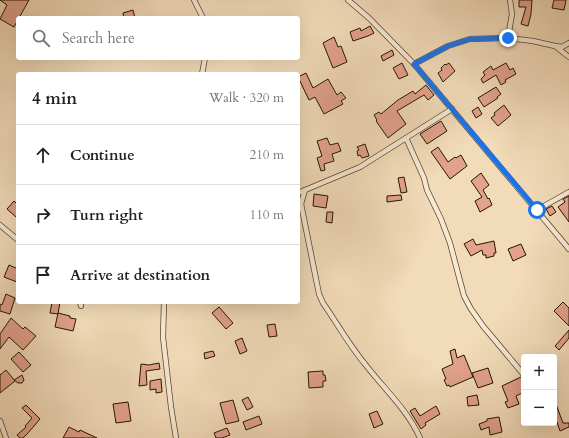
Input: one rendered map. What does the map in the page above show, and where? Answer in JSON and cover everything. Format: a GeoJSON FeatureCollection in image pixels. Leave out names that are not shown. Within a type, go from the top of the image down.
{"type":"FeatureCollection","features":[{"type":"Feature","properties":{"kind":"street"},"geometry":{"type":"LineString","coordinates":[[194,0],[201,16]]}},
{"type":"Feature","properties":{"kind":"street"},"geometry":{"type":"LineString","coordinates":[[348,0],[369,18],[414,64],[569,249]]}},
{"type":"Feature","properties":{"kind":"street"},"geometry":{"type":"LineString","coordinates":[[508,38],[512,14],[510,0]]}},
{"type":"Feature","properties":{"kind":"street"},"geometry":{"type":"LineString","coordinates":[[414,64],[448,46],[470,39],[508,38],[562,47],[569,43]]}},
{"type":"Feature","properties":{"kind":"street"},"geometry":{"type":"LineString","coordinates":[[555,46],[569,57]]}},
{"type":"Feature","properties":{"kind":"street"},"geometry":{"type":"LineString","coordinates":[[202,72],[205,60]]}},
{"type":"Feature","properties":{"kind":"street"},"geometry":{"type":"LineString","coordinates":[[300,192],[360,167],[452,109]]}},
{"type":"Feature","properties":{"kind":"street"},"geometry":{"type":"LineString","coordinates":[[406,138],[450,242],[464,296],[483,326],[521,371]]}},
{"type":"Feature","properties":{"kind":"street"},"geometry":{"type":"LineString","coordinates":[[300,200],[305,190]]}},
{"type":"Feature","properties":{"kind":"street"},"geometry":{"type":"LineString","coordinates":[[537,210],[569,192]]}},
{"type":"Feature","properties":{"kind":"street"},"geometry":{"type":"LineString","coordinates":[[300,207],[319,294],[323,303],[364,364],[405,410],[415,426],[420,438]]}},
{"type":"Feature","properties":{"kind":"street"},"geometry":{"type":"LineString","coordinates":[[0,225],[16,238]]}},
{"type":"Feature","properties":{"kind":"street"},"geometry":{"type":"LineString","coordinates":[[164,304],[163,337],[176,438]]}},
{"type":"Feature","properties":{"kind":"street"},"geometry":{"type":"LineString","coordinates":[[0,421],[6,438]]}},
{"type":"Feature","properties":{"kind":"building"},"geometry":{"type":"Polygon","coordinates":[[[0,0],[29,0],[20,16],[16,16],[16,23],[14,27],[0,19],[7,5],[0,0]]]}},
{"type":"Feature","properties":{"kind":"building"},"geometry":{"type":"Polygon","coordinates":[[[519,0],[532,0],[528,26],[521,24],[526,7],[519,7],[519,0]]]}},
{"type":"Feature","properties":{"kind":"building"},"geometry":{"type":"Polygon","coordinates":[[[554,0],[566,0],[564,10],[552,8],[554,0]]]}},
{"type":"Feature","properties":{"kind":"building"},"geometry":{"type":"Polygon","coordinates":[[[133,10],[134,16],[124,16],[123,13],[133,10]]]}},
{"type":"Feature","properties":{"kind":"building"},"geometry":{"type":"Polygon","coordinates":[[[370,26],[374,33],[353,41],[350,32],[360,28],[361,31],[370,26]]]}},
{"type":"Feature","properties":{"kind":"building"},"geometry":{"type":"Polygon","coordinates":[[[334,37],[338,47],[341,46],[347,62],[333,68],[323,43],[334,37]]]}},
{"type":"Feature","properties":{"kind":"building"},"geometry":{"type":"Polygon","coordinates":[[[392,50],[394,55],[383,61],[381,56],[392,50]]]}},
{"type":"Feature","properties":{"kind":"building"},"geometry":{"type":"Polygon","coordinates":[[[402,63],[408,75],[399,79],[393,68],[402,63]]]}},
{"type":"Feature","properties":{"kind":"building"},"geometry":{"type":"Polygon","coordinates":[[[449,63],[455,71],[443,82],[438,73],[442,70],[441,68],[445,64],[446,65],[449,63]]]}},
{"type":"Feature","properties":{"kind":"building"},"geometry":{"type":"Polygon","coordinates":[[[506,63],[510,70],[513,68],[516,74],[505,80],[506,82],[501,85],[496,75],[483,83],[481,79],[485,75],[483,72],[491,66],[493,70],[506,63]]]}},
{"type":"Feature","properties":{"kind":"building"},"geometry":{"type":"Polygon","coordinates":[[[306,73],[313,88],[328,79],[337,95],[341,92],[346,98],[341,101],[343,104],[324,114],[315,97],[309,100],[300,81],[300,76],[306,73]]]}},
{"type":"Feature","properties":{"kind":"building"},"geometry":{"type":"Polygon","coordinates":[[[426,85],[434,95],[428,100],[424,95],[397,111],[406,124],[388,138],[376,121],[377,120],[374,115],[379,112],[381,114],[398,100],[413,91],[415,94],[426,85]]]}},
{"type":"Feature","properties":{"kind":"building"},"geometry":{"type":"Polygon","coordinates":[[[496,87],[501,94],[497,97],[498,98],[484,107],[478,98],[496,87]]]}},
{"type":"Feature","properties":{"kind":"building"},"geometry":{"type":"Polygon","coordinates":[[[504,105],[511,115],[498,126],[491,118],[495,115],[494,113],[504,105]]]}},
{"type":"Feature","properties":{"kind":"building"},"geometry":{"type":"Polygon","coordinates":[[[478,107],[482,114],[476,118],[472,111],[478,107]]]}},
{"type":"Feature","properties":{"kind":"building"},"geometry":{"type":"Polygon","coordinates":[[[441,121],[447,131],[427,144],[420,134],[441,121]]]}},
{"type":"Feature","properties":{"kind":"building"},"geometry":{"type":"Polygon","coordinates":[[[327,138],[330,145],[338,143],[341,151],[332,154],[334,161],[324,164],[325,170],[321,171],[317,158],[322,156],[317,141],[327,138]]]}},
{"type":"Feature","properties":{"kind":"building"},"geometry":{"type":"Polygon","coordinates":[[[365,144],[369,156],[362,158],[360,155],[358,156],[357,151],[359,150],[357,147],[365,144]]]}},
{"type":"Feature","properties":{"kind":"building"},"geometry":{"type":"Polygon","coordinates":[[[438,147],[448,162],[461,155],[467,166],[450,179],[431,152],[438,147]]]}},
{"type":"Feature","properties":{"kind":"building"},"geometry":{"type":"Polygon","coordinates":[[[481,173],[489,185],[483,190],[492,205],[480,212],[475,201],[482,197],[471,181],[481,173]]]}},
{"type":"Feature","properties":{"kind":"building"},"geometry":{"type":"Polygon","coordinates":[[[404,177],[407,192],[401,193],[398,178],[404,177]]]}},
{"type":"Feature","properties":{"kind":"building"},"geometry":{"type":"Polygon","coordinates":[[[314,194],[328,196],[326,208],[313,206],[314,194]]]}},
{"type":"Feature","properties":{"kind":"building"},"geometry":{"type":"Polygon","coordinates":[[[401,195],[402,200],[387,202],[387,196],[401,195]]]}},
{"type":"Feature","properties":{"kind":"building"},"geometry":{"type":"Polygon","coordinates":[[[569,196],[569,222],[558,207],[565,202],[563,199],[569,196]]]}},
{"type":"Feature","properties":{"kind":"building"},"geometry":{"type":"Polygon","coordinates":[[[14,201],[16,203],[16,217],[7,209],[14,201]]]}},
{"type":"Feature","properties":{"kind":"building"},"geometry":{"type":"Polygon","coordinates":[[[552,206],[556,212],[550,216],[546,209],[552,206]]]}},
{"type":"Feature","properties":{"kind":"building"},"geometry":{"type":"Polygon","coordinates":[[[327,212],[333,212],[332,223],[326,222],[327,212]]]}},
{"type":"Feature","properties":{"kind":"building"},"geometry":{"type":"Polygon","coordinates":[[[473,239],[476,245],[494,241],[496,253],[494,253],[494,256],[486,258],[486,255],[483,255],[482,250],[471,256],[464,244],[473,239]]]}},
{"type":"Feature","properties":{"kind":"building"},"geometry":{"type":"Polygon","coordinates":[[[521,244],[526,255],[513,261],[508,249],[521,244]]]}},
{"type":"Feature","properties":{"kind":"building"},"geometry":{"type":"Polygon","coordinates":[[[9,265],[16,268],[16,282],[4,277],[9,265]]]}},
{"type":"Feature","properties":{"kind":"building"},"geometry":{"type":"Polygon","coordinates":[[[6,294],[15,298],[10,314],[0,311],[0,304],[2,305],[6,294]]]}},
{"type":"Feature","properties":{"kind":"building"},"geometry":{"type":"Polygon","coordinates":[[[563,302],[569,308],[569,326],[554,311],[563,302]]]}},
{"type":"Feature","properties":{"kind":"building"},"geometry":{"type":"Polygon","coordinates":[[[52,304],[60,304],[58,314],[50,313],[52,304]]]}},
{"type":"Feature","properties":{"kind":"building"},"geometry":{"type":"Polygon","coordinates":[[[219,307],[233,323],[226,329],[212,313],[219,307]]]}},
{"type":"Feature","properties":{"kind":"building"},"geometry":{"type":"Polygon","coordinates":[[[58,313],[76,319],[73,331],[55,327],[58,313]]]}},
{"type":"Feature","properties":{"kind":"building"},"geometry":{"type":"Polygon","coordinates":[[[11,318],[23,329],[25,327],[36,336],[23,350],[9,337],[0,349],[0,334],[11,318]]]}},
{"type":"Feature","properties":{"kind":"building"},"geometry":{"type":"Polygon","coordinates":[[[275,324],[277,336],[269,337],[267,325],[275,324]]]}},
{"type":"Feature","properties":{"kind":"building"},"geometry":{"type":"Polygon","coordinates":[[[569,330],[569,338],[559,350],[555,346],[569,330]]]}},
{"type":"Feature","properties":{"kind":"building"},"geometry":{"type":"Polygon","coordinates":[[[242,338],[247,351],[240,354],[235,341],[242,338]]]}},
{"type":"Feature","properties":{"kind":"building"},"geometry":{"type":"Polygon","coordinates":[[[455,349],[457,358],[464,355],[473,377],[450,387],[449,385],[447,386],[444,380],[446,379],[442,369],[453,364],[450,351],[455,349]]]}},
{"type":"Feature","properties":{"kind":"building"},"geometry":{"type":"Polygon","coordinates":[[[213,351],[215,356],[205,359],[204,353],[213,351]]]}},
{"type":"Feature","properties":{"kind":"building"},"geometry":{"type":"Polygon","coordinates":[[[19,352],[31,365],[23,372],[11,359],[19,352]]]}},
{"type":"Feature","properties":{"kind":"building"},"geometry":{"type":"Polygon","coordinates":[[[159,363],[160,369],[146,371],[147,385],[139,386],[141,364],[149,365],[159,363]]]}},
{"type":"Feature","properties":{"kind":"building"},"geometry":{"type":"Polygon","coordinates":[[[488,368],[493,383],[478,388],[472,373],[488,368]]]}},
{"type":"Feature","properties":{"kind":"building"},"geometry":{"type":"Polygon","coordinates":[[[6,370],[15,381],[0,393],[0,375],[6,370]]]}},
{"type":"Feature","properties":{"kind":"building"},"geometry":{"type":"Polygon","coordinates":[[[323,371],[326,381],[323,381],[323,387],[309,388],[308,372],[323,371]]]}},
{"type":"Feature","properties":{"kind":"building"},"geometry":{"type":"Polygon","coordinates":[[[22,375],[24,380],[22,383],[18,383],[14,380],[22,375]]]}},
{"type":"Feature","properties":{"kind":"building"},"geometry":{"type":"Polygon","coordinates":[[[521,377],[521,394],[516,396],[519,404],[508,408],[505,402],[508,401],[502,386],[521,377]]]}},
{"type":"Feature","properties":{"kind":"building"},"geometry":{"type":"Polygon","coordinates":[[[161,379],[162,392],[156,393],[156,389],[150,390],[150,381],[161,379]]]}},
{"type":"Feature","properties":{"kind":"building"},"geometry":{"type":"Polygon","coordinates":[[[477,395],[479,405],[468,406],[467,397],[477,395]]]}},
{"type":"Feature","properties":{"kind":"building"},"geometry":{"type":"Polygon","coordinates":[[[248,397],[253,407],[247,410],[242,400],[248,397]]]}},
{"type":"Feature","properties":{"kind":"building"},"geometry":{"type":"Polygon","coordinates":[[[233,400],[239,421],[226,424],[220,403],[233,400]]]}},
{"type":"Feature","properties":{"kind":"building"},"geometry":{"type":"Polygon","coordinates":[[[128,402],[131,421],[116,423],[113,404],[128,402]]]}},
{"type":"Feature","properties":{"kind":"building"},"geometry":{"type":"Polygon","coordinates":[[[26,405],[40,419],[23,438],[20,438],[17,435],[26,427],[25,426],[32,418],[22,408],[26,405]]]}},
{"type":"Feature","properties":{"kind":"building"},"geometry":{"type":"Polygon","coordinates":[[[436,406],[440,414],[425,423],[426,425],[421,429],[410,411],[415,408],[420,416],[436,406]]]}},
{"type":"Feature","properties":{"kind":"building"},"geometry":{"type":"Polygon","coordinates":[[[557,407],[563,423],[569,423],[569,427],[560,431],[557,422],[557,407]]]}},
{"type":"Feature","properties":{"kind":"building"},"geometry":{"type":"Polygon","coordinates":[[[377,411],[383,424],[374,428],[369,414],[377,411]]]}},
{"type":"Feature","properties":{"kind":"building"},"geometry":{"type":"Polygon","coordinates":[[[259,416],[262,424],[246,430],[243,422],[259,416]]]}},
{"type":"Feature","properties":{"kind":"building"},"geometry":{"type":"Polygon","coordinates":[[[499,417],[502,432],[490,435],[489,427],[481,430],[479,424],[487,421],[487,419],[499,417]]]}},
{"type":"Feature","properties":{"kind":"building"},"geometry":{"type":"Polygon","coordinates":[[[69,427],[79,432],[80,430],[97,438],[63,438],[69,427]]]}},
{"type":"Feature","properties":{"kind":"building"},"geometry":{"type":"Polygon","coordinates":[[[227,428],[230,435],[222,438],[216,438],[214,433],[227,428]]]}},
{"type":"Feature","properties":{"kind":"route"},"geometry":{"type":"LineString","coordinates":[[508,38],[470,39],[448,46],[426,56],[414,64],[537,210]]}}]}
